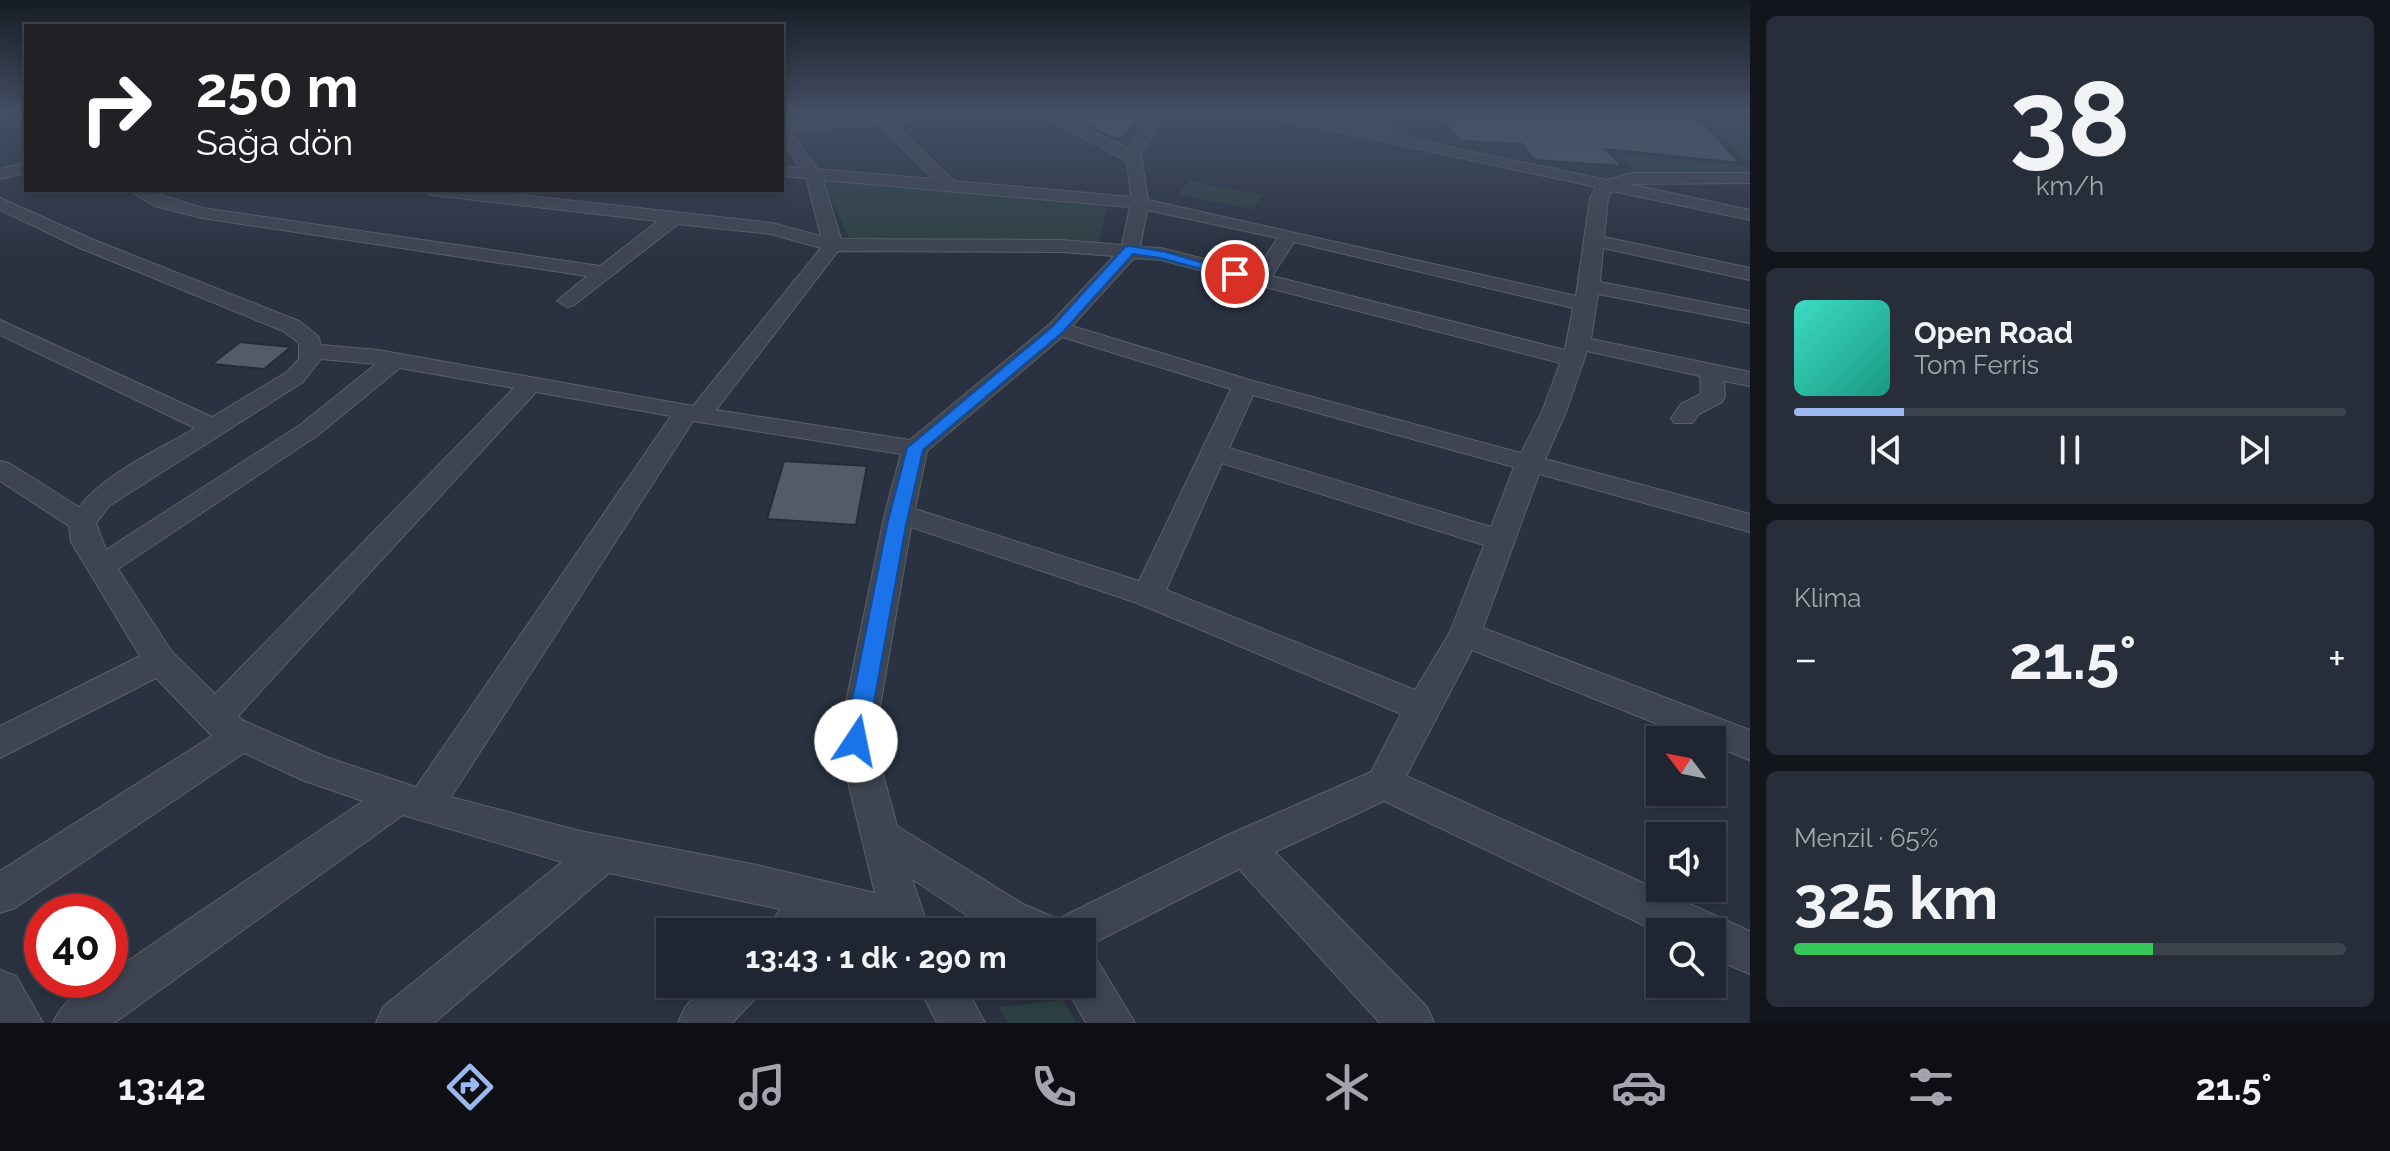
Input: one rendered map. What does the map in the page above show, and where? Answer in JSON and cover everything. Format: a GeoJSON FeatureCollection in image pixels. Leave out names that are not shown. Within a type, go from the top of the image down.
{"type":"FeatureCollection","features":[{"type":"Feature","properties":{"kind":"street"},"geometry":{"type":"LineString","coordinates":[[805,162],[813,174],[833,245]]}},
{"type":"Feature","properties":{"kind":"street"},"geometry":{"type":"LineString","coordinates":[[924,162],[948,185]]}},
{"type":"Feature","properties":{"kind":"street"},"geometry":{"type":"LineString","coordinates":[[903,918],[856,741],[899,513],[915,448],[1058,329],[1130,250],[1140,203],[1135,162]]}},
{"type":"Feature","properties":{"kind":"street"},"geometry":{"type":"LineString","coordinates":[[1498,162],[1750,215]]}},
{"type":"Feature","properties":{"kind":"street"},"geometry":{"type":"LineString","coordinates":[[0,174],[24,168]]}},
{"type":"Feature","properties":{"kind":"street"},"geometry":{"type":"LineString","coordinates":[[784,171],[1140,203],[1587,295],[1750,317]]}},
{"type":"Feature","properties":{"kind":"street"},"geometry":{"type":"LineString","coordinates":[[1096,921],[1244,847],[1384,783],[1422,708],[1465,634],[1529,464],[1554,412],[1576,351],[1587,295],[1599,198],[1606,185],[1632,178],[1750,178]]}},
{"type":"Feature","properties":{"kind":"street"},"geometry":{"type":"LineString","coordinates":[[141,192],[161,202],[202,213],[602,272]]}},
{"type":"Feature","properties":{"kind":"street"},"geometry":{"type":"LineString","coordinates":[[448,192],[772,229],[833,245],[1062,246],[1161,254],[1259,280],[1576,351],[1750,379]]}},
{"type":"Feature","properties":{"kind":"street"},"geometry":{"type":"LineString","coordinates":[[0,203],[87,244],[291,326],[310,341],[310,360],[295,377],[99,500],[82,522]]}},
{"type":"Feature","properties":{"kind":"street"},"geometry":{"type":"LineString","coordinates":[[567,301],[674,218]]}},
{"type":"Feature","properties":{"kind":"street"},"geometry":{"type":"LineString","coordinates":[[1259,280],[1289,235]]}},
{"type":"Feature","properties":{"kind":"street"},"geometry":{"type":"LineString","coordinates":[[1593,240],[1750,274]]}},
{"type":"Feature","properties":{"kind":"street"},"geometry":{"type":"LineString","coordinates":[[76,1023],[411,802],[692,413],[833,245]]}},
{"type":"Feature","properties":{"kind":"street"},"geometry":{"type":"LineString","coordinates":[[0,327],[213,427]]}},
{"type":"Feature","properties":{"kind":"street"},"geometry":{"type":"LineString","coordinates":[[1058,329],[1245,386],[1750,523]]}},
{"type":"Feature","properties":{"kind":"street"},"geometry":{"type":"LineString","coordinates":[[310,351],[395,360],[692,413],[915,448]]}},
{"type":"Feature","properties":{"kind":"street"},"geometry":{"type":"LineString","coordinates":[[102,566],[309,430],[395,360]]}},
{"type":"Feature","properties":{"kind":"street"},"geometry":{"type":"LineString","coordinates":[[1683,418],[1690,409],[1713,397],[1712,371]]}},
{"type":"Feature","properties":{"kind":"street"},"geometry":{"type":"LineString","coordinates":[[0,894],[228,726],[530,385]]}},
{"type":"Feature","properties":{"kind":"street"},"geometry":{"type":"LineString","coordinates":[[1148,595],[1245,386]]}},
{"type":"Feature","properties":{"kind":"street"},"geometry":{"type":"LineString","coordinates":[[1214,452],[1500,540]]}},
{"type":"Feature","properties":{"kind":"street"},"geometry":{"type":"LineString","coordinates":[[0,469],[82,522],[86,542],[160,661],[228,726],[315,769],[411,802],[603,853],[817,899],[879,918]]}},
{"type":"Feature","properties":{"kind":"street"},"geometry":{"type":"LineString","coordinates":[[899,513],[1148,595],[1422,708]]}},
{"type":"Feature","properties":{"kind":"street"},"geometry":{"type":"LineString","coordinates":[[1465,634],[1750,745]]}},
{"type":"Feature","properties":{"kind":"street"},"geometry":{"type":"LineString","coordinates":[[0,743],[160,661]]}},
{"type":"Feature","properties":{"kind":"street"},"geometry":{"type":"LineString","coordinates":[[1384,783],[1674,918]]}},
{"type":"Feature","properties":{"kind":"street"},"geometry":{"type":"LineString","coordinates":[[880,836],[1007,918]]}},
{"type":"Feature","properties":{"kind":"street"},"geometry":{"type":"LineString","coordinates":[[1244,847],[1411,1023]]}},
{"type":"Feature","properties":{"kind":"street"},"geometry":{"type":"LineString","coordinates":[[399,1023],[603,853]]}},
{"type":"Feature","properties":{"kind":"street"},"geometry":{"type":"LineString","coordinates":[[800,918],[817,899]]}},
{"type":"Feature","properties":{"kind":"street"},"geometry":{"type":"LineString","coordinates":[[1726,942],[1750,953]]}},
{"type":"Feature","properties":{"kind":"street"},"geometry":{"type":"LineString","coordinates":[[0,992],[20,1023]]}},
{"type":"Feature","properties":{"kind":"street"},"geometry":{"type":"LineString","coordinates":[[1096,997],[1112,1023]]}},
{"type":"Feature","properties":{"kind":"street"},"geometry":{"type":"LineString","coordinates":[[701,1023],[725,998]]}},
{"type":"Feature","properties":{"kind":"street"},"geometry":{"type":"LineString","coordinates":[[947,998],[962,1023]]}},
{"type":"Feature","properties":{"kind":"shaded area"},"geometry":{"type":"Polygon","coordinates":[[[1628,162],[1699,162],[1750,168],[1750,174],[1637,175],[1628,162]]]}},
{"type":"Feature","properties":{"kind":"shaded area"},"geometry":{"type":"Polygon","coordinates":[[[822,180],[1108,204],[1099,242],[851,242],[822,180]]]}},
{"type":"Feature","properties":{"kind":"shaded area"},"geometry":{"type":"Polygon","coordinates":[[[1189,181],[1262,195],[1253,209],[1178,195],[1189,181]]]}},
{"type":"Feature","properties":{"kind":"shaded area"},"geometry":{"type":"Polygon","coordinates":[[[1063,1000],[1076,1023],[1008,1023],[999,1007],[1063,1000]]]}},
{"type":"Feature","properties":{"kind":"building"},"geometry":{"type":"Polygon","coordinates":[[[1560,162],[1618,162],[1622,166],[1560,162]]]}},
{"type":"Feature","properties":{"kind":"building"},"geometry":{"type":"Polygon","coordinates":[[[240,342],[291,347],[264,369],[212,364],[240,342]]]}},
{"type":"Feature","properties":{"kind":"building"},"geometry":{"type":"Polygon","coordinates":[[[784,461],[867,466],[856,525],[767,519],[784,461]]]}},
{"type":"Feature","properties":{"kind":"route"},"geometry":{"type":"LineString","coordinates":[[856,741],[897,525],[915,448],[1058,329],[1130,250],[1161,254],[1235,274]]}}]}
